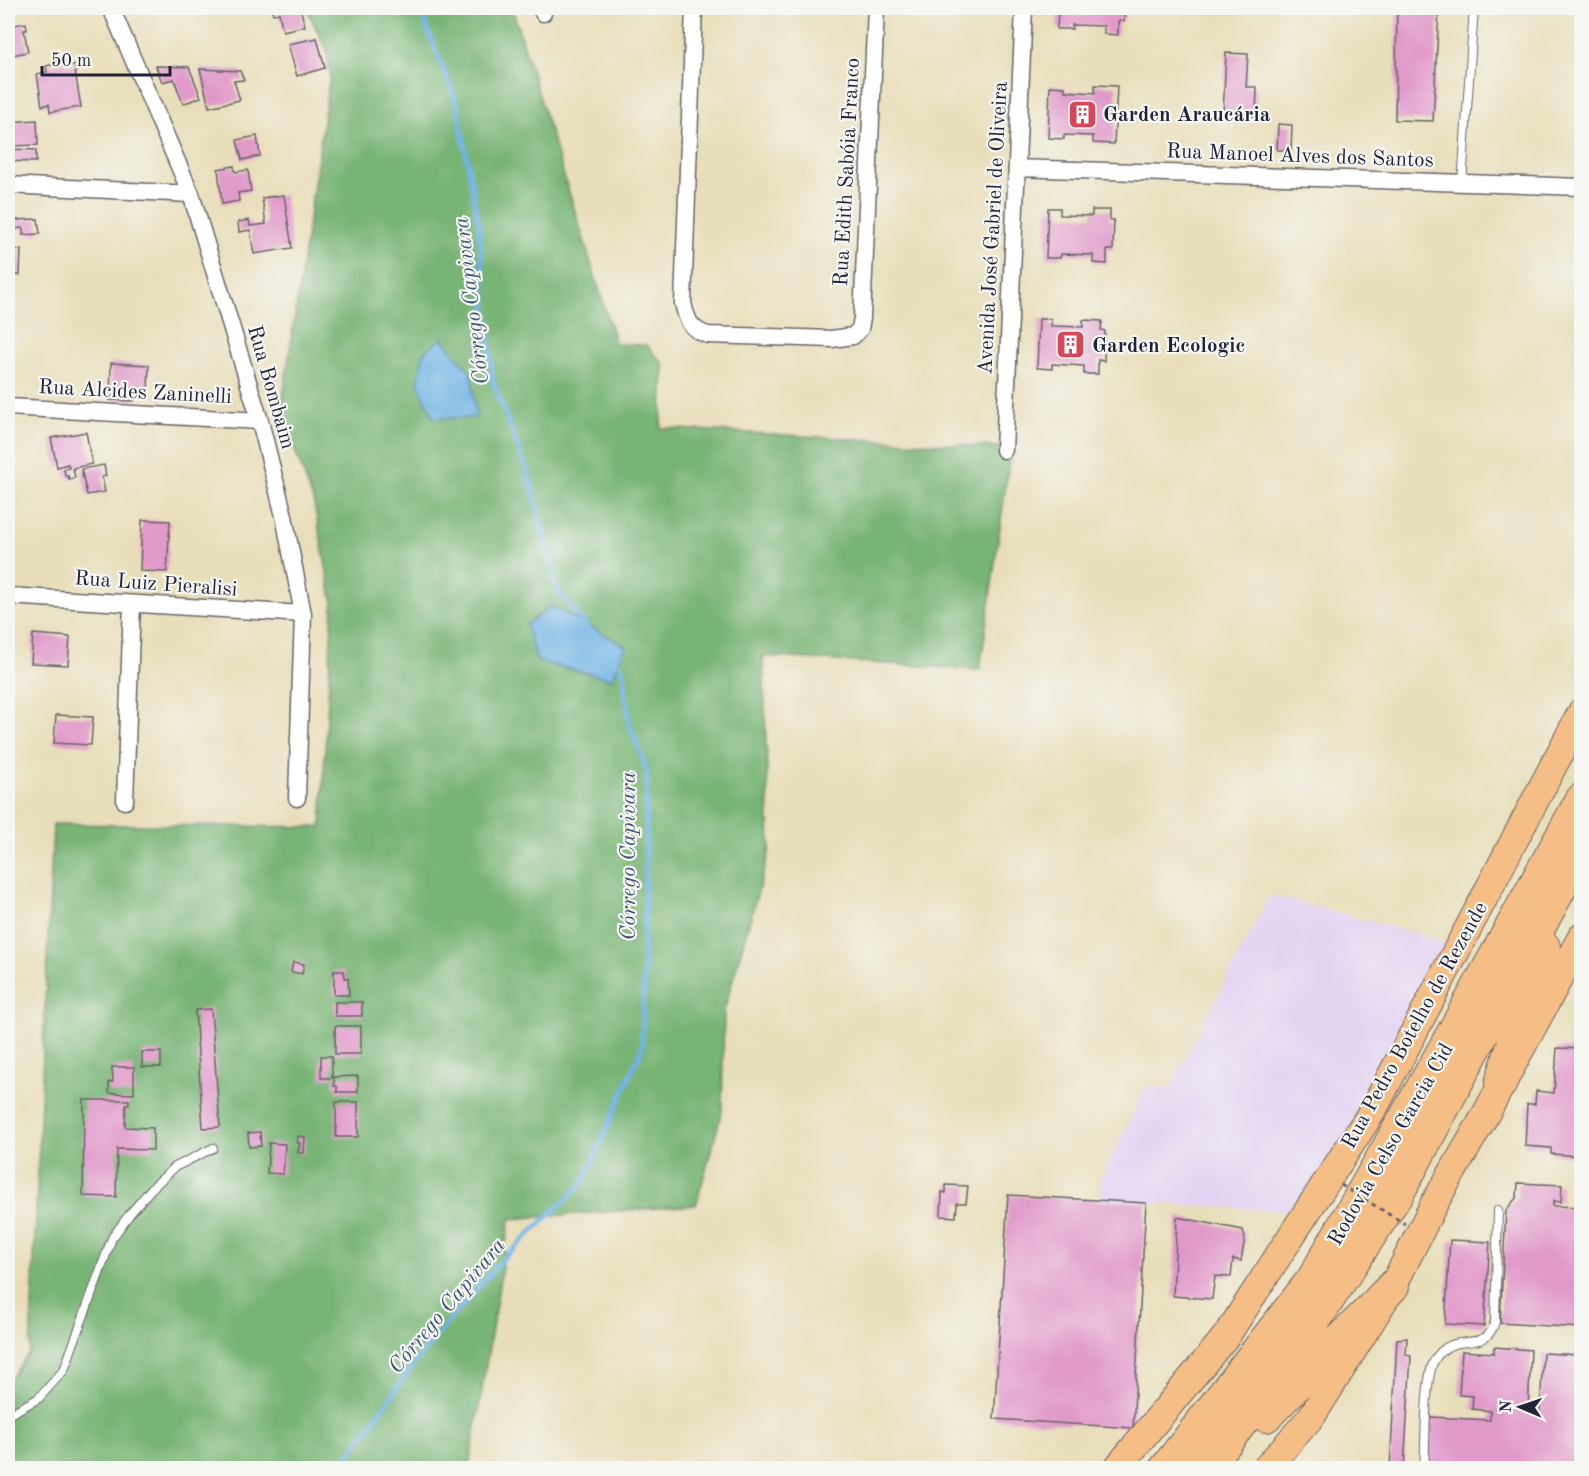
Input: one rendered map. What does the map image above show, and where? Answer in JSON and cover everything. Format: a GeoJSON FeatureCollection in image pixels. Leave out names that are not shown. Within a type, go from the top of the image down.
{"type":"FeatureCollection","features":[{"type":"Feature","properties":{"kind":"highway","name":"Rodovia Celso Garcia Cid"},"geometry":{"type":"LineString","coordinates":[[1156,1468],[1174,1458],[1312,1279],[1434,1067],[1581,799]]}},
{"type":"Feature","properties":{"kind":"highway","name":"Rodovia Celso Garcia Cid"},"geometry":{"type":"LineString","coordinates":[[1206,1468],[1262,1396],[1311,1326],[1398,1193],[1574,860]]}},
{"type":"Feature","properties":{"kind":"highway"},"geometry":{"type":"LineString","coordinates":[[1501,1083],[1574,860]]}},
{"type":"Feature","properties":{"kind":"highway"},"geometry":{"type":"LineString","coordinates":[[1215,1468],[1393,1286]]}},
{"type":"Feature","properties":{"kind":"main road","name":"Rua Pedro Botelho de Rezende"},"geometry":{"type":"LineString","coordinates":[[1117,1468],[1227,1335],[1373,1110],[1581,711]]}},
{"type":"Feature","properties":{"kind":"main road"},"geometry":{"type":"LineString","coordinates":[[1266,1468],[1312,1416],[1393,1286],[1435,1202],[1581,936]]}},
{"type":"Feature","properties":{"kind":"street","name":"Rua Bombaim"},"geometry":{"type":"LineString","coordinates":[[111,8],[191,195],[260,421],[284,516],[303,614],[297,798]]}},
{"type":"Feature","properties":{"kind":"street","name":"Rua Edith Sabóia Franco"},"geometry":{"type":"LineString","coordinates":[[694,8],[683,303],[690,326],[708,335],[832,339],[853,336],[860,329],[862,318],[876,8]]}},
{"type":"Feature","properties":{"kind":"street","name":"Avenida José Gabriel de Oliveira"},"geometry":{"type":"LineString","coordinates":[[1004,450],[1023,8]]}},
{"type":"Feature","properties":{"kind":"street","name":"Rua Manoel Alves dos Santos"},"geometry":{"type":"LineString","coordinates":[[1017,168],[1581,187]]}},
{"type":"Feature","properties":{"kind":"street"},"geometry":{"type":"LineString","coordinates":[[8,185],[191,195]]}},
{"type":"Feature","properties":{"kind":"street","name":"Rua Alcides Zaninelli"},"geometry":{"type":"LineString","coordinates":[[8,407],[260,421]]}},
{"type":"Feature","properties":{"kind":"street","name":"Rua Luiz Pieralisi"},"geometry":{"type":"LineString","coordinates":[[8,596],[303,614]]}},
{"type":"Feature","properties":{"kind":"street"},"geometry":{"type":"LineString","coordinates":[[125,801],[132,604]]}},
{"type":"Feature","properties":{"kind":"lane"},"geometry":{"type":"LineString","coordinates":[[1462,183],[1474,8]]}},
{"type":"Feature","properties":{"kind":"lane"},"geometry":{"type":"LineString","coordinates":[[8,1415],[39,1398],[64,1370],[112,1238],[129,1215],[151,1189],[175,1167],[213,1148]]}},
{"type":"Feature","properties":{"kind":"lane"},"geometry":{"type":"LineString","coordinates":[[1424,1468],[1429,1375],[1435,1360],[1451,1344],[1484,1340],[1492,1333],[1495,1322],[1498,1210]]}},
{"type":"Feature","properties":{"kind":"path"},"geometry":{"type":"LineString","coordinates":[[1341,1185],[1406,1224]]}},
{"type":"Feature","properties":{"kind":"shaded area"},"geometry":{"type":"Polygon","coordinates":[[[1270,895],[1433,938],[1452,948],[1306,1212],[1099,1200],[1102,1178],[1146,1085],[1169,1089],[1270,895]]]}},
{"type":"Feature","properties":{"kind":"green space"},"geometry":{"type":"Polygon","coordinates":[[[306,8],[512,8],[616,344],[647,345],[664,365],[661,428],[1011,448],[980,670],[763,656],[770,849],[724,1011],[722,1112],[696,1205],[510,1219],[469,1468],[8,1468],[8,1383],[30,1351],[53,824],[321,827],[333,604],[314,503],[281,411],[330,75],[326,48],[306,8]]]}},
{"type":"Feature","properties":{"kind":"water"},"geometry":{"type":"Polygon","coordinates":[[[442,338],[471,373],[476,418],[434,418],[418,383],[424,352],[442,338]]]}},
{"type":"Feature","properties":{"kind":"water"},"geometry":{"type":"Polygon","coordinates":[[[551,606],[626,646],[612,679],[537,661],[526,625],[551,606]]]}},
{"type":"Feature","properties":{"kind":"building"},"geometry":{"type":"Polygon","coordinates":[[[271,8],[300,8],[305,26],[283,31],[279,13],[273,14],[271,8]]]}},
{"type":"Feature","properties":{"kind":"building"},"geometry":{"type":"Polygon","coordinates":[[[1058,8],[1125,8],[1124,21],[1118,21],[1118,35],[1104,34],[1104,26],[1072,25],[1072,29],[1057,29],[1058,8]]]}},
{"type":"Feature","properties":{"kind":"building"},"geometry":{"type":"Polygon","coordinates":[[[1397,8],[1439,10],[1433,121],[1395,120],[1397,8]]]}},
{"type":"Feature","properties":{"kind":"building"},"geometry":{"type":"Polygon","coordinates":[[[26,23],[27,30],[24,30],[28,52],[12,55],[8,26],[26,23]]]}},
{"type":"Feature","properties":{"kind":"building"},"geometry":{"type":"Polygon","coordinates":[[[317,38],[325,68],[297,76],[288,44],[317,38]]]}},
{"type":"Feature","properties":{"kind":"building"},"geometry":{"type":"Polygon","coordinates":[[[1226,53],[1248,54],[1246,87],[1257,87],[1256,116],[1223,115],[1226,53]]]}},
{"type":"Feature","properties":{"kind":"building"},"geometry":{"type":"Polygon","coordinates":[[[66,62],[66,66],[74,65],[81,107],[50,112],[49,104],[42,106],[37,74],[47,72],[46,66],[66,62]]]}},
{"type":"Feature","properties":{"kind":"building"},"geometry":{"type":"Polygon","coordinates":[[[156,66],[189,67],[201,97],[183,104],[174,79],[162,82],[156,66]]]}},
{"type":"Feature","properties":{"kind":"building"},"geometry":{"type":"Polygon","coordinates":[[[200,69],[240,71],[244,80],[234,81],[240,100],[209,107],[200,69]]]}},
{"type":"Feature","properties":{"kind":"building","name":"Garden Araucária"},"geometry":{"type":"Polygon","coordinates":[[[1095,85],[1117,86],[1114,144],[1093,143],[1093,136],[1064,135],[1064,139],[1048,138],[1050,86],[1065,87],[1065,91],[1095,93],[1095,85]]]}},
{"type":"Feature","properties":{"kind":"building"},"geometry":{"type":"Polygon","coordinates":[[[37,120],[38,145],[8,146],[8,122],[37,120]]]}},
{"type":"Feature","properties":{"kind":"building"},"geometry":{"type":"Polygon","coordinates":[[[1278,124],[1292,125],[1291,150],[1277,150],[1278,124]]]}},
{"type":"Feature","properties":{"kind":"building"},"geometry":{"type":"Polygon","coordinates":[[[257,136],[260,156],[242,160],[237,140],[257,136]]]}},
{"type":"Feature","properties":{"kind":"building"},"geometry":{"type":"Polygon","coordinates":[[[8,149],[36,150],[36,162],[8,161],[8,149]]]}},
{"type":"Feature","properties":{"kind":"building"},"geometry":{"type":"Polygon","coordinates":[[[234,166],[235,172],[248,170],[251,191],[238,193],[239,201],[222,204],[218,169],[234,166]]]}},
{"type":"Feature","properties":{"kind":"building"},"geometry":{"type":"Polygon","coordinates":[[[284,195],[292,248],[254,254],[250,230],[239,232],[238,222],[249,220],[250,226],[266,224],[262,198],[284,195]]]}},
{"type":"Feature","properties":{"kind":"building"},"geometry":{"type":"Polygon","coordinates":[[[1048,208],[1060,208],[1060,215],[1092,216],[1092,210],[1110,210],[1110,220],[1114,220],[1113,250],[1107,250],[1107,264],[1093,263],[1093,255],[1061,254],[1060,258],[1046,258],[1048,208]]]}},
{"type":"Feature","properties":{"kind":"building"},"geometry":{"type":"Polygon","coordinates":[[[38,219],[40,234],[23,235],[23,228],[13,229],[13,220],[38,219]]]}},
{"type":"Feature","properties":{"kind":"building"},"geometry":{"type":"Polygon","coordinates":[[[8,243],[10,243],[10,249],[21,250],[20,275],[8,275],[8,243]]]}},
{"type":"Feature","properties":{"kind":"building","name":"Garden Ecologic"},"geometry":{"type":"Polygon","coordinates":[[[1039,319],[1051,319],[1051,326],[1083,327],[1083,320],[1102,321],[1101,330],[1105,331],[1104,361],[1098,360],[1098,374],[1084,374],[1084,366],[1052,364],[1052,369],[1037,368],[1039,319]]]}},
{"type":"Feature","properties":{"kind":"building"},"geometry":{"type":"Polygon","coordinates":[[[111,363],[149,365],[148,390],[135,390],[134,401],[110,400],[111,363]]]}},
{"type":"Feature","properties":{"kind":"building"},"geometry":{"type":"Polygon","coordinates":[[[86,432],[92,464],[73,468],[75,478],[69,479],[65,476],[64,469],[69,468],[68,464],[57,467],[51,438],[86,432]]]}},
{"type":"Feature","properties":{"kind":"building"},"geometry":{"type":"Polygon","coordinates":[[[104,465],[106,476],[102,477],[105,492],[87,495],[81,469],[104,465]]]}},
{"type":"Feature","properties":{"kind":"building"},"geometry":{"type":"Polygon","coordinates":[[[142,520],[170,521],[167,572],[140,571],[142,520]]]}},
{"type":"Feature","properties":{"kind":"building"},"geometry":{"type":"Polygon","coordinates":[[[33,634],[70,637],[68,665],[31,663],[33,634]]]}},
{"type":"Feature","properties":{"kind":"building"},"geometry":{"type":"Polygon","coordinates":[[[56,715],[93,717],[91,745],[54,743],[56,715]]]}},
{"type":"Feature","properties":{"kind":"building"},"geometry":{"type":"Polygon","coordinates":[[[293,962],[304,964],[302,974],[291,972],[293,962]]]}},
{"type":"Feature","properties":{"kind":"building"},"geometry":{"type":"Polygon","coordinates":[[[334,971],[344,971],[345,978],[348,978],[349,995],[334,995],[334,971]]]}},
{"type":"Feature","properties":{"kind":"building"},"geometry":{"type":"Polygon","coordinates":[[[335,1002],[362,1002],[362,1016],[335,1016],[335,1002]]]}},
{"type":"Feature","properties":{"kind":"building"},"geometry":{"type":"Polygon","coordinates":[[[211,1009],[220,1127],[203,1128],[195,1010],[211,1009]]]}},
{"type":"Feature","properties":{"kind":"building"},"geometry":{"type":"Polygon","coordinates":[[[335,1026],[361,1026],[361,1054],[335,1054],[335,1026]]]}},
{"type":"Feature","properties":{"kind":"building"},"geometry":{"type":"Polygon","coordinates":[[[1557,1048],[1582,1049],[1582,1156],[1551,1154],[1551,1148],[1525,1146],[1527,1104],[1535,1104],[1536,1091],[1554,1093],[1557,1048]]]}},
{"type":"Feature","properties":{"kind":"building"},"geometry":{"type":"Polygon","coordinates":[[[142,1052],[161,1052],[161,1067],[142,1067],[142,1052]]]}},
{"type":"Feature","properties":{"kind":"building"},"geometry":{"type":"Polygon","coordinates":[[[321,1056],[332,1056],[332,1078],[321,1078],[321,1056]]]}},
{"type":"Feature","properties":{"kind":"building"},"geometry":{"type":"Polygon","coordinates":[[[112,1067],[134,1067],[134,1094],[109,1093],[109,1082],[113,1082],[112,1067]]]}},
{"type":"Feature","properties":{"kind":"building"},"geometry":{"type":"Polygon","coordinates":[[[358,1076],[358,1092],[337,1092],[334,1077],[358,1076]]]}},
{"type":"Feature","properties":{"kind":"building"},"geometry":{"type":"Polygon","coordinates":[[[84,1100],[129,1100],[129,1105],[126,1105],[125,1127],[153,1128],[153,1150],[117,1149],[116,1197],[83,1196],[84,1100]]]}},
{"type":"Feature","properties":{"kind":"building"},"geometry":{"type":"Polygon","coordinates":[[[336,1102],[358,1102],[358,1137],[336,1137],[336,1102]]]}},
{"type":"Feature","properties":{"kind":"building"},"geometry":{"type":"Polygon","coordinates":[[[260,1132],[261,1146],[249,1147],[248,1133],[260,1132]]]}},
{"type":"Feature","properties":{"kind":"building"},"geometry":{"type":"Polygon","coordinates":[[[298,1136],[305,1137],[304,1153],[298,1153],[300,1143],[297,1143],[298,1136]]]}},
{"type":"Feature","properties":{"kind":"building"},"geometry":{"type":"Polygon","coordinates":[[[269,1143],[285,1144],[283,1174],[267,1173],[269,1143]]]}},
{"type":"Feature","properties":{"kind":"building"},"geometry":{"type":"Polygon","coordinates":[[[1518,1183],[1562,1185],[1561,1202],[1553,1201],[1553,1206],[1582,1207],[1582,1328],[1500,1323],[1506,1210],[1517,1197],[1518,1183]]]}},
{"type":"Feature","properties":{"kind":"building"},"geometry":{"type":"Polygon","coordinates":[[[946,1185],[968,1186],[966,1203],[957,1203],[956,1217],[941,1216],[942,1192],[946,1193],[946,1185]]]}},
{"type":"Feature","properties":{"kind":"building"},"geometry":{"type":"Polygon","coordinates":[[[1008,1195],[1146,1203],[1133,1428],[994,1419],[1008,1195]]]}},
{"type":"Feature","properties":{"kind":"building"},"geometry":{"type":"Polygon","coordinates":[[[1177,1217],[1243,1230],[1245,1238],[1241,1261],[1233,1259],[1231,1277],[1215,1276],[1212,1299],[1173,1296],[1177,1217]]]}},
{"type":"Feature","properties":{"kind":"building"},"geometry":{"type":"Polygon","coordinates":[[[1450,1240],[1490,1242],[1484,1326],[1445,1324],[1450,1240]]]}},
{"type":"Feature","properties":{"kind":"building"},"geometry":{"type":"Polygon","coordinates":[[[1407,1338],[1406,1355],[1411,1356],[1404,1468],[1390,1468],[1397,1339],[1407,1338]]]}},
{"type":"Feature","properties":{"kind":"building"},"geometry":{"type":"Polygon","coordinates":[[[1494,1347],[1531,1350],[1528,1411],[1540,1411],[1543,1353],[1580,1355],[1574,1468],[1428,1468],[1430,1417],[1490,1420],[1491,1411],[1472,1409],[1473,1396],[1459,1395],[1462,1351],[1494,1353],[1494,1347]]]}},
{"type":"Feature","properties":{"kind":"waterway","name":"Córrego Capivara"},"geometry":{"type":"LineString","coordinates":[[419,8],[457,104],[478,222],[493,382],[531,482],[556,588],[589,629]]}},
{"type":"Feature","properties":{"kind":"waterway","name":"Córrego Capivara"},"geometry":{"type":"LineString","coordinates":[[340,1468],[415,1362],[458,1310],[501,1261],[583,1183],[642,1048],[647,771],[629,722],[623,670],[614,659]]}},
{"type":"Feature","properties":{"kind":"place","name":"Garden Araucária"},"geometry":{"type":"Point","coordinates":[1082,114]}},
{"type":"Feature","properties":{"kind":"place","name":"Garden Ecologic"},"geometry":{"type":"Point","coordinates":[1071,345]}}]}
